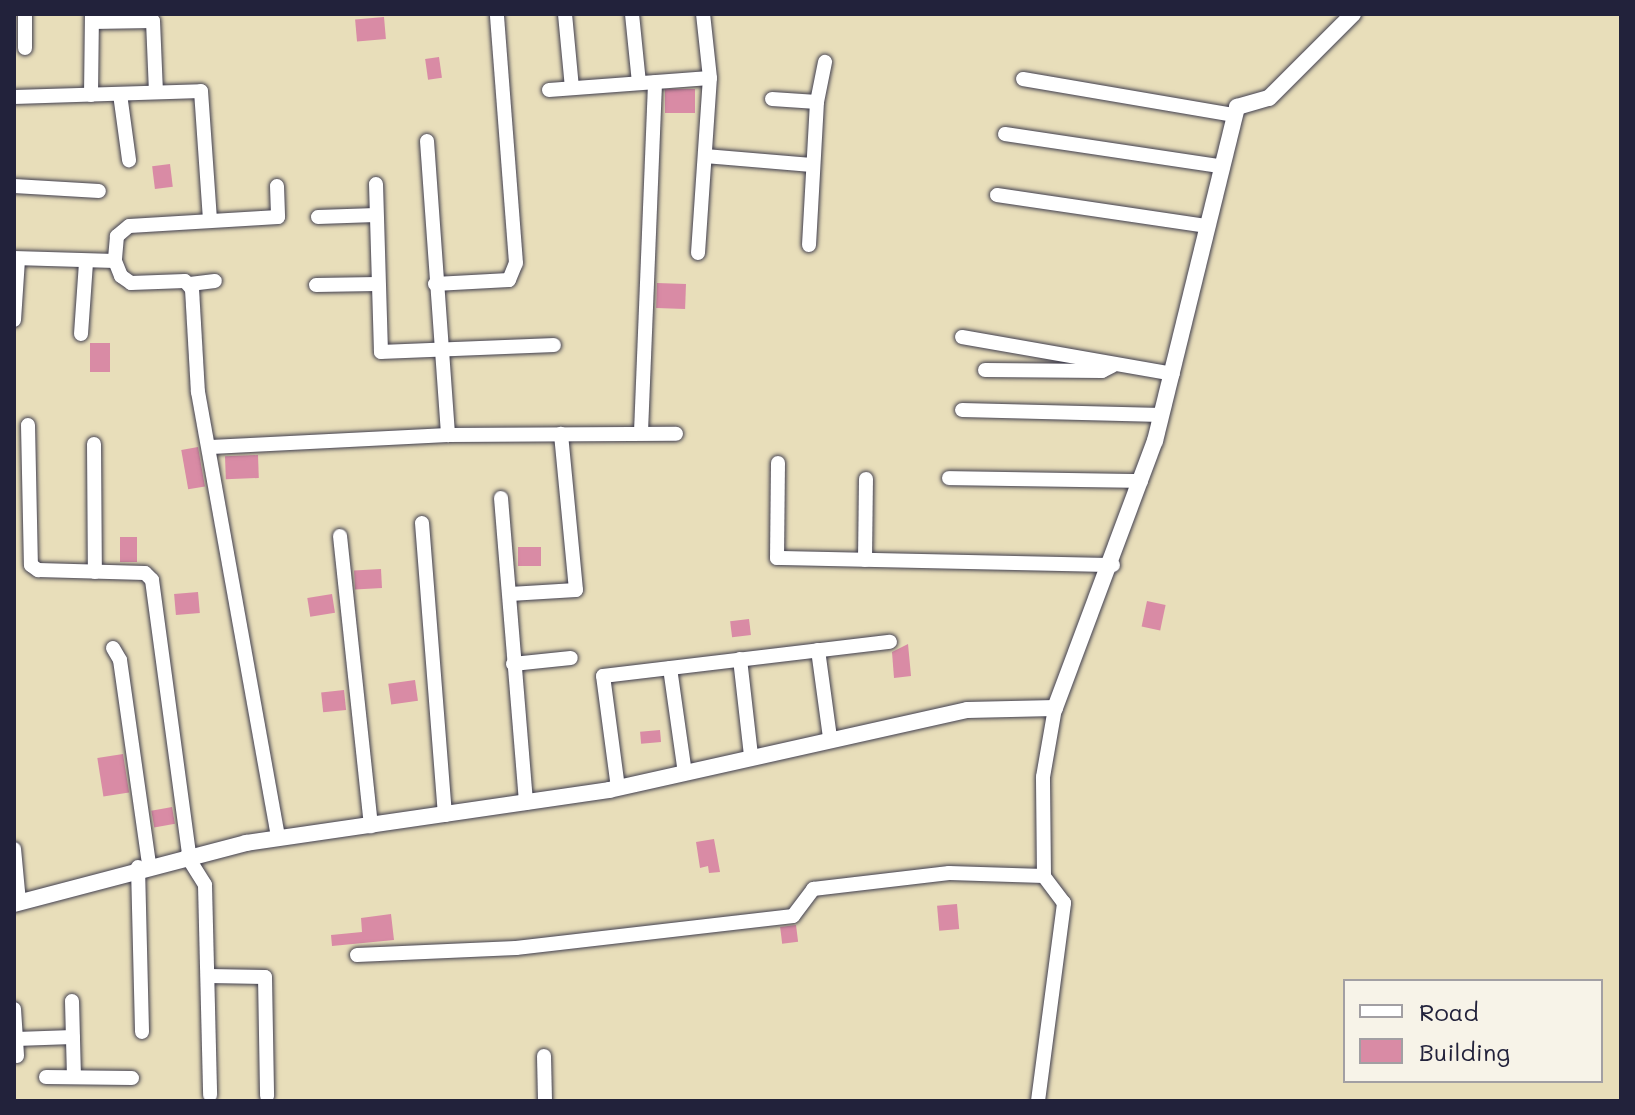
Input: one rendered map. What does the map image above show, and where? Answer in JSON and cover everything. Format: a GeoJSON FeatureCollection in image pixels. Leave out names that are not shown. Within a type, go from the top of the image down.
{"type":"FeatureCollection","features":[{"type":"Feature","properties":{"kind":"street"},"geometry":{"type":"LineString","coordinates":[[25,14],[25,48]]}},
{"type":"Feature","properties":{"kind":"street"},"geometry":{"type":"LineString","coordinates":[[435,284],[509,280],[516,263],[497,14]]}},
{"type":"Feature","properties":{"kind":"street"},"geometry":{"type":"LineString","coordinates":[[565,14],[572,88]]}},
{"type":"Feature","properties":{"kind":"street"},"geometry":{"type":"LineString","coordinates":[[632,14],[639,83]]}},
{"type":"Feature","properties":{"kind":"street"},"geometry":{"type":"LineString","coordinates":[[698,253],[710,78],[703,14]]}},
{"type":"Feature","properties":{"kind":"street"},"geometry":{"type":"LineString","coordinates":[[1038,1101],[1064,903],[1044,876],[1043,777],[1055,708],[1113,565],[1162,415],[1233,115],[1242,101],[1269,98],[1353,14]]}},
{"type":"Feature","properties":{"kind":"street"},"geometry":{"type":"LineString","coordinates":[[91,95],[92,18],[153,21],[156,92]]}},
{"type":"Feature","properties":{"kind":"street"},"geometry":{"type":"LineString","coordinates":[[809,245],[817,102],[825,62]]}},
{"type":"Feature","properties":{"kind":"street"},"geometry":{"type":"LineString","coordinates":[[549,90],[710,78]]}},
{"type":"Feature","properties":{"kind":"street"},"geometry":{"type":"LineString","coordinates":[[1023,79],[1233,115]]}},
{"type":"Feature","properties":{"kind":"street"},"geometry":{"type":"LineString","coordinates":[[641,432],[655,82]]}},
{"type":"Feature","properties":{"kind":"street"},"geometry":{"type":"LineString","coordinates":[[14,97],[201,91],[210,219]]}},
{"type":"Feature","properties":{"kind":"street"},"geometry":{"type":"LineString","coordinates":[[120,94],[129,160]]}},
{"type":"Feature","properties":{"kind":"street"},"geometry":{"type":"LineString","coordinates":[[772,99],[817,102]]}},
{"type":"Feature","properties":{"kind":"street"},"geometry":{"type":"LineString","coordinates":[[1005,134],[1220,166]]}},
{"type":"Feature","properties":{"kind":"street"},"geometry":{"type":"LineString","coordinates":[[427,141],[448,435]]}},
{"type":"Feature","properties":{"kind":"street"},"geometry":{"type":"LineString","coordinates":[[705,156],[812,165]]}},
{"type":"Feature","properties":{"kind":"street"},"geometry":{"type":"LineString","coordinates":[[376,184],[381,352],[441,353],[554,345]]}},
{"type":"Feature","properties":{"kind":"street"},"geometry":{"type":"LineString","coordinates":[[14,186],[99,191]]}},
{"type":"Feature","properties":{"kind":"street"},"geometry":{"type":"LineString","coordinates":[[215,281],[190,284],[131,283],[121,276],[115,261],[117,236],[129,226],[278,217],[277,186]]}},
{"type":"Feature","properties":{"kind":"street"},"geometry":{"type":"LineString","coordinates":[[997,195],[1206,226]]}},
{"type":"Feature","properties":{"kind":"street"},"geometry":{"type":"LineString","coordinates":[[318,217],[376,215]]}},
{"type":"Feature","properties":{"kind":"street"},"geometry":{"type":"LineString","coordinates":[[14,320],[16,258],[115,261]]}},
{"type":"Feature","properties":{"kind":"street"},"geometry":{"type":"LineString","coordinates":[[81,334],[86,262]]}},
{"type":"Feature","properties":{"kind":"street"},"geometry":{"type":"LineString","coordinates":[[190,284],[198,392],[211,447],[278,837]]}},
{"type":"Feature","properties":{"kind":"street"},"geometry":{"type":"LineString","coordinates":[[316,285],[377,284]]}},
{"type":"Feature","properties":{"kind":"street"},"geometry":{"type":"LineString","coordinates":[[962,337],[1173,374]]}},
{"type":"Feature","properties":{"kind":"street"},"geometry":{"type":"LineString","coordinates":[[985,370],[1102,371],[1117,364]]}},
{"type":"Feature","properties":{"kind":"street"},"geometry":{"type":"LineString","coordinates":[[962,410],[1162,415]]}},
{"type":"Feature","properties":{"kind":"street"},"geometry":{"type":"LineString","coordinates":[[28,425],[31,565],[38,570],[145,573],[152,580],[188,856],[205,885],[210,1095]]}},
{"type":"Feature","properties":{"kind":"street"},"geometry":{"type":"LineString","coordinates":[[510,594],[576,590],[561,434]]}},
{"type":"Feature","properties":{"kind":"street"},"geometry":{"type":"LineString","coordinates":[[211,447],[448,435],[676,434]]}},
{"type":"Feature","properties":{"kind":"street"},"geometry":{"type":"LineString","coordinates":[[94,444],[95,572]]}},
{"type":"Feature","properties":{"kind":"street"},"geometry":{"type":"LineString","coordinates":[[778,463],[777,558],[1113,565]]}},
{"type":"Feature","properties":{"kind":"street"},"geometry":{"type":"LineString","coordinates":[[949,478],[1141,481]]}},
{"type":"Feature","properties":{"kind":"street"},"geometry":{"type":"LineString","coordinates":[[865,560],[866,479]]}},
{"type":"Feature","properties":{"kind":"street"},"geometry":{"type":"LineString","coordinates":[[501,498],[526,803]]}},
{"type":"Feature","properties":{"kind":"street"},"geometry":{"type":"LineString","coordinates":[[422,523],[445,815]]}},
{"type":"Feature","properties":{"kind":"street"},"geometry":{"type":"LineString","coordinates":[[340,536],[371,826]]}},
{"type":"Feature","properties":{"kind":"street"},"geometry":{"type":"LineString","coordinates":[[618,788],[602,678],[890,642]]}},
{"type":"Feature","properties":{"kind":"street"},"geometry":{"type":"LineString","coordinates":[[113,648],[120,660],[144,866],[142,1032]]}},
{"type":"Feature","properties":{"kind":"street"},"geometry":{"type":"LineString","coordinates":[[818,650],[830,738]]}},
{"type":"Feature","properties":{"kind":"street"},"geometry":{"type":"LineString","coordinates":[[513,664],[571,658]]}},
{"type":"Feature","properties":{"kind":"street"},"geometry":{"type":"LineString","coordinates":[[740,659],[751,756]]}},
{"type":"Feature","properties":{"kind":"street"},"geometry":{"type":"LineString","coordinates":[[670,668],[685,773]]}},
{"type":"Feature","properties":{"kind":"street"},"geometry":{"type":"LineString","coordinates":[[14,849],[16,903],[144,866],[278,837],[618,788],[830,738],[967,710],[1055,708]]}},
{"type":"Feature","properties":{"kind":"street"},"geometry":{"type":"LineString","coordinates":[[357,955],[516,948],[793,916],[813,889],[949,873],[1044,876]]}},
{"type":"Feature","properties":{"kind":"street"},"geometry":{"type":"LineString","coordinates":[[209,976],[265,977],[267,1096]]}},
{"type":"Feature","properties":{"kind":"street"},"geometry":{"type":"LineString","coordinates":[[72,1001],[74,1077]]}},
{"type":"Feature","properties":{"kind":"street"},"geometry":{"type":"LineString","coordinates":[[14,1009],[17,1056]]}},
{"type":"Feature","properties":{"kind":"street"},"geometry":{"type":"LineString","coordinates":[[16,1039],[73,1037]]}},
{"type":"Feature","properties":{"kind":"street"},"geometry":{"type":"LineString","coordinates":[[544,1056],[545,1101]]}},
{"type":"Feature","properties":{"kind":"street"},"geometry":{"type":"LineString","coordinates":[[46,1077],[132,1078]]}},
{"type":"Feature","properties":{"kind":"building"},"geometry":{"type":"Polygon","coordinates":[[[384,17],[386,39],[357,41],[355,20],[384,17]]]}},
{"type":"Feature","properties":{"kind":"building"},"geometry":{"type":"Polygon","coordinates":[[[439,57],[442,78],[428,80],[425,59],[439,57]]]}},
{"type":"Feature","properties":{"kind":"building"},"geometry":{"type":"Polygon","coordinates":[[[665,89],[695,89],[695,113],[665,113],[665,89]]]}},
{"type":"Feature","properties":{"kind":"building"},"geometry":{"type":"Polygon","coordinates":[[[170,164],[173,187],[155,189],[152,166],[170,164]]]}},
{"type":"Feature","properties":{"kind":"building"},"geometry":{"type":"Polygon","coordinates":[[[657,283],[686,284],[685,309],[656,308],[657,283]]]}},
{"type":"Feature","properties":{"kind":"building"},"geometry":{"type":"Polygon","coordinates":[[[90,343],[110,343],[110,372],[90,372],[90,343]]]}},
{"type":"Feature","properties":{"kind":"building"},"geometry":{"type":"Polygon","coordinates":[[[198,447],[205,486],[188,489],[181,450],[198,447]]]}},
{"type":"Feature","properties":{"kind":"building"},"geometry":{"type":"Polygon","coordinates":[[[258,455],[259,478],[226,479],[225,456],[258,455]]]}},
{"type":"Feature","properties":{"kind":"building"},"geometry":{"type":"Polygon","coordinates":[[[120,537],[137,537],[137,562],[120,562],[120,537]]]}},
{"type":"Feature","properties":{"kind":"building"},"geometry":{"type":"Polygon","coordinates":[[[518,547],[541,547],[541,566],[518,566],[518,547]]]}},
{"type":"Feature","properties":{"kind":"building"},"geometry":{"type":"Polygon","coordinates":[[[381,569],[382,588],[355,589],[354,570],[381,569]]]}},
{"type":"Feature","properties":{"kind":"building"},"geometry":{"type":"Polygon","coordinates":[[[198,592],[200,613],[176,615],[174,594],[198,592]]]}},
{"type":"Feature","properties":{"kind":"building"},"geometry":{"type":"Polygon","coordinates":[[[332,594],[335,613],[310,617],[307,598],[332,594]]]}},
{"type":"Feature","properties":{"kind":"building"},"geometry":{"type":"Polygon","coordinates":[[[1147,601],[1166,605],[1160,630],[1142,626],[1147,601]]]}},
{"type":"Feature","properties":{"kind":"building"},"geometry":{"type":"Polygon","coordinates":[[[749,619],[751,635],[732,637],[730,621],[749,619]]]}},
{"type":"Feature","properties":{"kind":"building"},"geometry":{"type":"Polygon","coordinates":[[[908,644],[911,676],[894,678],[892,652],[908,644]]]}},
{"type":"Feature","properties":{"kind":"building"},"geometry":{"type":"Polygon","coordinates":[[[415,680],[418,701],[391,705],[388,684],[415,680]]]}},
{"type":"Feature","properties":{"kind":"building"},"geometry":{"type":"Polygon","coordinates":[[[344,690],[346,710],[323,712],[321,692],[344,690]]]}},
{"type":"Feature","properties":{"kind":"building"},"geometry":{"type":"Polygon","coordinates":[[[660,730],[661,742],[641,744],[640,732],[660,730]]]}},
{"type":"Feature","properties":{"kind":"building"},"geometry":{"type":"Polygon","coordinates":[[[123,754],[129,793],[103,797],[97,758],[123,754]]]}},
{"type":"Feature","properties":{"kind":"building"},"geometry":{"type":"Polygon","coordinates":[[[172,807],[175,824],[154,827],[151,811],[172,807]]]}},
{"type":"Feature","properties":{"kind":"building"},"geometry":{"type":"Polygon","coordinates":[[[714,839],[720,872],[709,873],[708,866],[700,868],[696,842],[714,839]]]}},
{"type":"Feature","properties":{"kind":"building"},"geometry":{"type":"Polygon","coordinates":[[[957,904],[959,929],[939,931],[937,906],[957,904]]]}},
{"type":"Feature","properties":{"kind":"building"},"geometry":{"type":"Polygon","coordinates":[[[391,914],[394,940],[332,946],[331,935],[362,932],[361,918],[391,914]]]}},
{"type":"Feature","properties":{"kind":"building"},"geometry":{"type":"Polygon","coordinates":[[[796,925],[798,942],[782,944],[780,927],[796,925]]]}}]}
